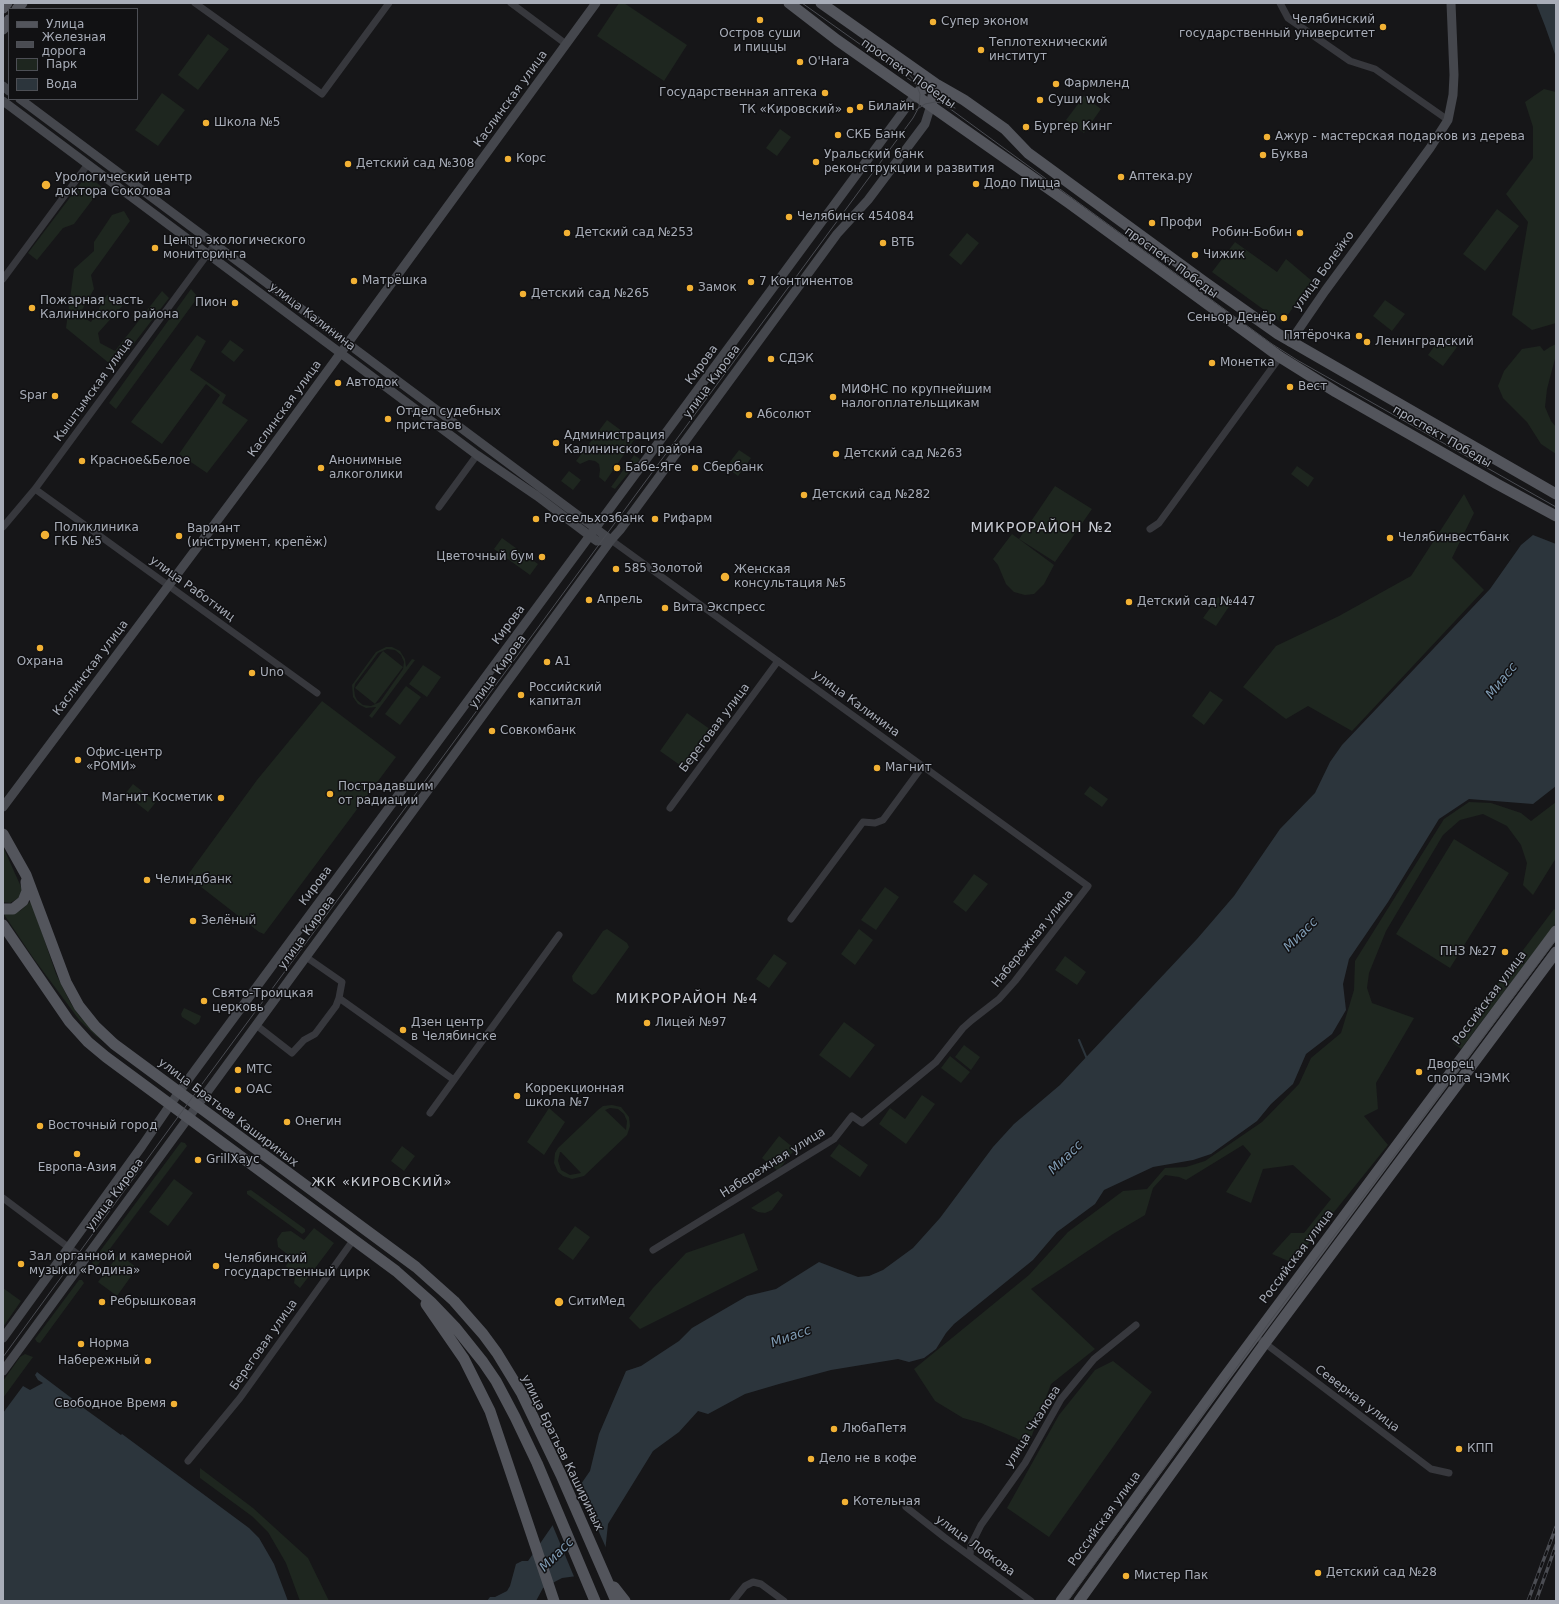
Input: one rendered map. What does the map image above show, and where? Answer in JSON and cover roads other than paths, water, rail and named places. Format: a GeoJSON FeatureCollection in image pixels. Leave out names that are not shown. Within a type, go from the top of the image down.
{"type":"FeatureCollection","features":[{"type":"Feature","properties":{"kind":"main road"},"geometry":{"type":"LineString","coordinates":[[3,8],[7,3]]}},
{"type":"Feature","properties":{"kind":"main road","name":"Каслинская улица"},"geometry":{"type":"LineString","coordinates":[[3,807],[340,353],[596,3]]}},
{"type":"Feature","properties":{"kind":"main road","name":"Каслинская улица"},"geometry":{"type":"LineString","coordinates":[[583,22],[604,3]]}},
{"type":"Feature","properties":{"kind":"main road","name":"проспект Победы"},"geometry":{"type":"LineString","coordinates":[[789,3],[837,40],[916,94],[1280,357],[1336,392],[1556,516]]}},
{"type":"Feature","properties":{"kind":"main road","name":"проспект Победы"},"geometry":{"type":"LineString","coordinates":[[821,3],[936,84],[964,100],[1005,129],[1028,154],[1203,282],[1290,342],[1556,494]]}},
{"type":"Feature","properties":{"kind":"main road","name":"улица Болейко"},"geometry":{"type":"LineString","coordinates":[[1280,357],[1325,291],[1435,142],[1448,120],[1453,95],[1454,75],[1450,3]]}},
{"type":"Feature","properties":{"kind":"main road"},"geometry":{"type":"LineString","coordinates":[[916,94],[926,87],[936,84]]}},
{"type":"Feature","properties":{"kind":"main road","name":"улица Кирова"},"geometry":{"type":"LineString","coordinates":[[3,1371],[611,540],[620,530],[837,234],[868,200],[910,145],[925,124],[936,84]]}},
{"type":"Feature","properties":{"kind":"main road","name":"Кирова"},"geometry":{"type":"LineString","coordinates":[[179,1092],[916,94]]}},
{"type":"Feature","properties":{"kind":"main road","name":"улица Калинина"},"geometry":{"type":"LineString","coordinates":[[21,100],[611,540]]}},
{"type":"Feature","properties":{"kind":"main road","name":"улица Калинина"},"geometry":{"type":"LineString","coordinates":[[3,101],[477,455],[537,496],[590,536],[598,541],[611,540]]}},
{"type":"Feature","properties":{"kind":"main road","name":"улица Братьев Кашириных"},"geometry":{"type":"LineString","coordinates":[[3,834],[26,875],[66,982],[79,1006],[95,1026],[114,1044],[416,1267],[454,1301],[492,1346],[522,1394],[561,1475],[616,1601]]}},
{"type":"Feature","properties":{"kind":"main road"},"geometry":{"type":"LineString","coordinates":[[3,909],[13,909],[23,901],[26,891],[26,875]]}},
{"type":"Feature","properties":{"kind":"main road"},"geometry":{"type":"LineString","coordinates":[[3,925],[69,1021],[88,1042],[106,1057],[354,1239],[410,1283],[438,1314],[460,1332],[483,1362],[508,1402],[537,1463],[595,1601]]}},
{"type":"Feature","properties":{"kind":"main road","name":"Российская улица"},"geometry":{"type":"LineString","coordinates":[[1062,1601],[1255,1336],[1556,931]]}},
{"type":"Feature","properties":{"kind":"main road"},"geometry":{"type":"LineString","coordinates":[[1079,1601],[1226,1396],[1556,952]]}},
{"type":"Feature","properties":{"kind":"main road"},"geometry":{"type":"LineString","coordinates":[[1468,1050],[1478,1057]]}},
{"type":"Feature","properties":{"kind":"main road","name":"улица Кирова"},"geometry":{"type":"LineString","coordinates":[[3,1338],[179,1092]]}},
{"type":"Feature","properties":{"kind":"main road"},"geometry":{"type":"LineString","coordinates":[[438,1314],[466,1363],[490,1411],[554,1601]]}},
{"type":"Feature","properties":{"kind":"main road"},"geometry":{"type":"LineString","coordinates":[[1216,1389],[1226,1396]]}},
{"type":"Feature","properties":{"kind":"main road"},"geometry":{"type":"LineString","coordinates":[[605,1573],[625,1601]]}},
{"type":"Feature","properties":{"kind":"street"},"geometry":{"type":"LineString","coordinates":[[195,3],[322,94],[389,3]]}},
{"type":"Feature","properties":{"kind":"street"},"geometry":{"type":"LineString","coordinates":[[511,3],[566,44]]}},
{"type":"Feature","properties":{"kind":"street"},"geometry":{"type":"LineString","coordinates":[[1280,3],[1288,18],[1350,61],[1375,69],[1448,120]]}},
{"type":"Feature","properties":{"kind":"street"},"geometry":{"type":"LineString","coordinates":[[3,279],[88,164]]}},
{"type":"Feature","properties":{"kind":"street","name":"Кыштымская улица"},"geometry":{"type":"LineString","coordinates":[[3,527],[35,489],[215,244]]}},
{"type":"Feature","properties":{"kind":"street","name":"улица Болейко"},"geometry":{"type":"LineString","coordinates":[[1150,529],[1159,523],[1280,357]]}},
{"type":"Feature","properties":{"kind":"street"},"geometry":{"type":"LineString","coordinates":[[439,507],[477,455]]}},
{"type":"Feature","properties":{"kind":"street","name":"улица Работниц"},"geometry":{"type":"LineString","coordinates":[[35,489],[317,693]]}},
{"type":"Feature","properties":{"kind":"street","name":"улица Калинина"},"geometry":{"type":"LineString","coordinates":[[611,540],[1088,886]]}},
{"type":"Feature","properties":{"kind":"street","name":"Береговая улица"},"geometry":{"type":"LineString","coordinates":[[670,808],[778,661]]}},
{"type":"Feature","properties":{"kind":"street"},"geometry":{"type":"LineString","coordinates":[[791,919],[863,822],[875,823],[883,820],[922,767]]}},
{"type":"Feature","properties":{"kind":"street","name":"Набережная улица"},"geometry":{"type":"LineString","coordinates":[[654,1250],[834,1139],[852,1116],[862,1123],[936,1062],[963,1028],[999,999],[1015,981],[1088,886]]}},
{"type":"Feature","properties":{"kind":"street"},"geometry":{"type":"LineString","coordinates":[[430,1113],[559,935]]}},
{"type":"Feature","properties":{"kind":"street"},"geometry":{"type":"LineString","coordinates":[[256,1025],[292,1053],[304,1040],[315,1034],[336,1006],[340,998],[342,982],[306,956]]}},
{"type":"Feature","properties":{"kind":"street"},"geometry":{"type":"LineString","coordinates":[[340,998],[454,1080]]}},
{"type":"Feature","properties":{"kind":"street"},"geometry":{"type":"LineString","coordinates":[[3,1198],[84,1259]]}},
{"type":"Feature","properties":{"kind":"street","name":"Береговая улица"},"geometry":{"type":"LineString","coordinates":[[188,1461],[240,1398],[354,1239]]}},
{"type":"Feature","properties":{"kind":"street","name":"улица Чкалова"},"geometry":{"type":"LineString","coordinates":[[970,1555],[971,1545],[981,1525],[1025,1463],[1061,1400],[1094,1359],[1136,1324]]}},
{"type":"Feature","properties":{"kind":"street","name":"Северная улица"},"geometry":{"type":"LineString","coordinates":[[1255,1336],[1431,1469],[1449,1473]]}},
{"type":"Feature","properties":{"kind":"street","name":"улица Лобкова"},"geometry":{"type":"LineString","coordinates":[[906,1508],[1031,1601]]}},
{"type":"Feature","properties":{"kind":"street"},"geometry":{"type":"LineString","coordinates":[[733,1601],[746,1586],[753,1582],[762,1584],[784,1601]]}},
{"type":"Feature","properties":{"kind":"water"},"geometry":{"type":"Polygon","coordinates":[[[1536,3],[1556,3],[1556,57],[1545,26],[1536,3]]]}},
{"type":"Feature","properties":{"kind":"water","name":"Миасс"},"geometry":{"type":"Polygon","coordinates":[[[1533,535],[1556,544],[1556,786],[1533,804],[1469,799],[1439,819],[1388,902],[1349,959],[1343,984],[1346,1010],[1332,1034],[1306,1054],[1293,1084],[1271,1104],[1257,1121],[1211,1154],[1193,1160],[1153,1167],[1104,1190],[1095,1204],[1057,1232],[1033,1260],[954,1324],[946,1333],[936,1349],[924,1358],[909,1362],[898,1359],[831,1370],[745,1394],[708,1414],[698,1411],[679,1432],[653,1451],[608,1524],[605,1552],[577,1576],[562,1578],[543,1588],[536,1601],[487,1601],[490,1597],[495,1597],[507,1591],[510,1586],[516,1564],[522,1561],[528,1561],[590,1471],[599,1434],[626,1371],[641,1366],[679,1341],[692,1328],[747,1296],[776,1289],[819,1262],[858,1277],[869,1276],[883,1270],[913,1248],[940,1218],[993,1147],[1014,1124],[1060,1085],[1197,939],[1234,896],[1280,829],[1315,793],[1330,762],[1342,745],[1490,589],[1521,545],[1533,535]]]}},
{"type":"Feature","properties":{"kind":"water"},"geometry":{"type":"Polygon","coordinates":[[[37,1372],[78,1404],[121,1435],[122,1434],[249,1528],[259,1538],[274,1564],[288,1601],[3,1601],[3,1413],[23,1386],[30,1390],[43,1383],[38,1380],[35,1375],[37,1372]]]}},
{"type":"Feature","properties":{"kind":"waterway"},"geometry":{"type":"LineString","coordinates":[[1079,1040],[1087,1059]]}},
{"type":"Feature","properties":{"kind":"tram line"},"geometry":{"type":"LineString","coordinates":[[802,3],[923,89],[1272,344],[1297,360],[1556,507]]}},
{"type":"Feature","properties":{"kind":"tram line"},"geometry":{"type":"LineString","coordinates":[[3,1357],[202,1084],[913,118],[919,107],[920,94],[915,81],[908,73]]}},
{"type":"Feature","properties":{"kind":"tram line"},"geometry":{"type":"LineString","coordinates":[[916,110],[925,104],[935,102],[947,104],[955,108]]}},
{"type":"Feature","properties":{"kind":"tram line"},"geometry":{"type":"LineString","coordinates":[[1068,1601],[1268,1324],[1556,940]]}},
{"type":"Feature","properties":{"kind":"railway"},"geometry":{"type":"LineString","coordinates":[[1528,1601],[1556,1527]]}},
{"type":"Feature","properties":{"kind":"railway"},"geometry":{"type":"LineString","coordinates":[[1536,1601],[1556,1545]]}},
{"type":"Feature","properties":{"kind":"place","name":"Остров суши и пиццы"},"geometry":{"type":"Point","coordinates":[760,20]}},
{"type":"Feature","properties":{"kind":"place","name":"Супер эконом"},"geometry":{"type":"Point","coordinates":[933,22]}},
{"type":"Feature","properties":{"kind":"place","name":"Челябинский государственный университет"},"geometry":{"type":"Point","coordinates":[1383,27]}},
{"type":"Feature","properties":{"kind":"place","name":"Теплотехнический институт"},"geometry":{"type":"Point","coordinates":[981,50]}},
{"type":"Feature","properties":{"kind":"place","name":"O'Hara"},"geometry":{"type":"Point","coordinates":[800,62]}},
{"type":"Feature","properties":{"kind":"place","name":"Фармленд"},"geometry":{"type":"Point","coordinates":[1056,84]}},
{"type":"Feature","properties":{"kind":"place","name":"Государственная аптека"},"geometry":{"type":"Point","coordinates":[825,93]}},
{"type":"Feature","properties":{"kind":"place","name":"Суши wok"},"geometry":{"type":"Point","coordinates":[1040,100]}},
{"type":"Feature","properties":{"kind":"place","name":"Билайн"},"geometry":{"type":"Point","coordinates":[860,107]}},
{"type":"Feature","properties":{"kind":"place","name":"ТК «Кировский»"},"geometry":{"type":"Point","coordinates":[850,110]}},
{"type":"Feature","properties":{"kind":"place","name":"Школа №5"},"geometry":{"type":"Point","coordinates":[206,123]}},
{"type":"Feature","properties":{"kind":"place","name":"Бургер Кинг"},"geometry":{"type":"Point","coordinates":[1026,127]}},
{"type":"Feature","properties":{"kind":"place","name":"СКБ Банк"},"geometry":{"type":"Point","coordinates":[838,135]}},
{"type":"Feature","properties":{"kind":"place","name":"Ажур - мастерская подарков из дерева"},"geometry":{"type":"Point","coordinates":[1267,137]}},
{"type":"Feature","properties":{"kind":"place","name":"Буква"},"geometry":{"type":"Point","coordinates":[1263,155]}},
{"type":"Feature","properties":{"kind":"place","name":"Корс"},"geometry":{"type":"Point","coordinates":[508,159]}},
{"type":"Feature","properties":{"kind":"place","name":"Уральский банк реконструкции и развития"},"geometry":{"type":"Point","coordinates":[816,162]}},
{"type":"Feature","properties":{"kind":"place","name":"Детский сад №308"},"geometry":{"type":"Point","coordinates":[348,164]}},
{"type":"Feature","properties":{"kind":"place","name":"Аптека.ру"},"geometry":{"type":"Point","coordinates":[1121,177]}},
{"type":"Feature","properties":{"kind":"place","name":"Додо Пицца"},"geometry":{"type":"Point","coordinates":[976,184]}},
{"type":"Feature","properties":{"kind":"place","name":"Урологический центр доктора Соколова"},"geometry":{"type":"Point","coordinates":[46,185]}},
{"type":"Feature","properties":{"kind":"place","name":"Челябинск 454084"},"geometry":{"type":"Point","coordinates":[789,217]}},
{"type":"Feature","properties":{"kind":"place","name":"Профи"},"geometry":{"type":"Point","coordinates":[1152,223]}},
{"type":"Feature","properties":{"kind":"place","name":"Детский сад №253"},"geometry":{"type":"Point","coordinates":[567,233]}},
{"type":"Feature","properties":{"kind":"place","name":"Робин-Бобин"},"geometry":{"type":"Point","coordinates":[1300,233]}},
{"type":"Feature","properties":{"kind":"place","name":"ВТБ"},"geometry":{"type":"Point","coordinates":[883,243]}},
{"type":"Feature","properties":{"kind":"place","name":"Центр экологического мониторинга"},"geometry":{"type":"Point","coordinates":[155,248]}},
{"type":"Feature","properties":{"kind":"place","name":"Чижик"},"geometry":{"type":"Point","coordinates":[1195,255]}},
{"type":"Feature","properties":{"kind":"place","name":"Матрёшка"},"geometry":{"type":"Point","coordinates":[354,281]}},
{"type":"Feature","properties":{"kind":"place","name":"7 Континентов"},"geometry":{"type":"Point","coordinates":[751,282]}},
{"type":"Feature","properties":{"kind":"place","name":"Замок"},"geometry":{"type":"Point","coordinates":[690,288]}},
{"type":"Feature","properties":{"kind":"place","name":"Детский сад №265"},"geometry":{"type":"Point","coordinates":[523,294]}},
{"type":"Feature","properties":{"kind":"place","name":"Пион"},"geometry":{"type":"Point","coordinates":[235,303]}},
{"type":"Feature","properties":{"kind":"place","name":"Пожарная часть Калининского района"},"geometry":{"type":"Point","coordinates":[32,308]}},
{"type":"Feature","properties":{"kind":"place","name":"Сеньор Денёр"},"geometry":{"type":"Point","coordinates":[1284,318]}},
{"type":"Feature","properties":{"kind":"place","name":"Пятёрочка"},"geometry":{"type":"Point","coordinates":[1359,336]}},
{"type":"Feature","properties":{"kind":"place","name":"Ленинградский"},"geometry":{"type":"Point","coordinates":[1367,342]}},
{"type":"Feature","properties":{"kind":"place","name":"СДЭК"},"geometry":{"type":"Point","coordinates":[771,359]}},
{"type":"Feature","properties":{"kind":"place","name":"Монетка"},"geometry":{"type":"Point","coordinates":[1212,363]}},
{"type":"Feature","properties":{"kind":"place","name":"Автодок"},"geometry":{"type":"Point","coordinates":[338,383]}},
{"type":"Feature","properties":{"kind":"place","name":"Вест"},"geometry":{"type":"Point","coordinates":[1290,387]}},
{"type":"Feature","properties":{"kind":"place","name":"Spar"},"geometry":{"type":"Point","coordinates":[55,396]}},
{"type":"Feature","properties":{"kind":"place","name":"МИФНС по крупнейшим налогоплательщикам"},"geometry":{"type":"Point","coordinates":[833,397]}},
{"type":"Feature","properties":{"kind":"place","name":"Абсолют"},"geometry":{"type":"Point","coordinates":[749,415]}},
{"type":"Feature","properties":{"kind":"place","name":"Отдел судебных приставов"},"geometry":{"type":"Point","coordinates":[388,419]}},
{"type":"Feature","properties":{"kind":"place","name":"Администрация Калининского района"},"geometry":{"type":"Point","coordinates":[556,443]}},
{"type":"Feature","properties":{"kind":"place","name":"Детский сад №263"},"geometry":{"type":"Point","coordinates":[836,454]}},
{"type":"Feature","properties":{"kind":"place","name":"Красное&Белое"},"geometry":{"type":"Point","coordinates":[82,461]}},
{"type":"Feature","properties":{"kind":"place","name":"Анонимные алкоголики"},"geometry":{"type":"Point","coordinates":[321,468]}},
{"type":"Feature","properties":{"kind":"place","name":"Бабе-Яге"},"geometry":{"type":"Point","coordinates":[617,468]}},
{"type":"Feature","properties":{"kind":"place","name":"Сбербанк"},"geometry":{"type":"Point","coordinates":[695,468]}},
{"type":"Feature","properties":{"kind":"place","name":"Детский сад №282"},"geometry":{"type":"Point","coordinates":[804,495]}},
{"type":"Feature","properties":{"kind":"place","name":"Россельхозбанк"},"geometry":{"type":"Point","coordinates":[536,519]}},
{"type":"Feature","properties":{"kind":"place","name":"Рифарм"},"geometry":{"type":"Point","coordinates":[655,519]}},
{"type":"Feature","properties":{"kind":"place","name":"Поликлиника ГКБ №5"},"geometry":{"type":"Point","coordinates":[45,535]}},
{"type":"Feature","properties":{"kind":"place","name":"Вариант (инструмент, крепёж)"},"geometry":{"type":"Point","coordinates":[179,536]}},
{"type":"Feature","properties":{"kind":"place","name":"Челябинвестбанк"},"geometry":{"type":"Point","coordinates":[1390,538]}},
{"type":"Feature","properties":{"kind":"place","name":"Цветочный бум"},"geometry":{"type":"Point","coordinates":[542,557]}},
{"type":"Feature","properties":{"kind":"place","name":"585 Золотой"},"geometry":{"type":"Point","coordinates":[616,569]}},
{"type":"Feature","properties":{"kind":"place","name":"Женская консультация №5"},"geometry":{"type":"Point","coordinates":[725,577]}},
{"type":"Feature","properties":{"kind":"place","name":"Апрель"},"geometry":{"type":"Point","coordinates":[589,600]}},
{"type":"Feature","properties":{"kind":"place","name":"Детский сад №447"},"geometry":{"type":"Point","coordinates":[1129,602]}},
{"type":"Feature","properties":{"kind":"place","name":"Вита Экспресс"},"geometry":{"type":"Point","coordinates":[665,608]}},
{"type":"Feature","properties":{"kind":"place","name":"Охрана"},"geometry":{"type":"Point","coordinates":[40,648]}},
{"type":"Feature","properties":{"kind":"place","name":"А1"},"geometry":{"type":"Point","coordinates":[547,662]}},
{"type":"Feature","properties":{"kind":"place","name":"Uno"},"geometry":{"type":"Point","coordinates":[252,673]}},
{"type":"Feature","properties":{"kind":"place","name":"Российский капитал"},"geometry":{"type":"Point","coordinates":[521,695]}},
{"type":"Feature","properties":{"kind":"place","name":"Совкомбанк"},"geometry":{"type":"Point","coordinates":[492,731]}},
{"type":"Feature","properties":{"kind":"place","name":"Офис-центр «РОМИ»"},"geometry":{"type":"Point","coordinates":[78,760]}},
{"type":"Feature","properties":{"kind":"place","name":"Магнит"},"geometry":{"type":"Point","coordinates":[877,768]}},
{"type":"Feature","properties":{"kind":"place","name":"Пострадавшим от радиации"},"geometry":{"type":"Point","coordinates":[330,794]}},
{"type":"Feature","properties":{"kind":"place","name":"Магнит Косметик"},"geometry":{"type":"Point","coordinates":[221,798]}},
{"type":"Feature","properties":{"kind":"place","name":"Челиндбанк"},"geometry":{"type":"Point","coordinates":[147,880]}},
{"type":"Feature","properties":{"kind":"place","name":"Зелёный"},"geometry":{"type":"Point","coordinates":[193,921]}},
{"type":"Feature","properties":{"kind":"place","name":"ПНЗ №27"},"geometry":{"type":"Point","coordinates":[1505,952]}},
{"type":"Feature","properties":{"kind":"place","name":"Свято-Троицкая церковь"},"geometry":{"type":"Point","coordinates":[204,1001]}},
{"type":"Feature","properties":{"kind":"place","name":"Лицей №97"},"geometry":{"type":"Point","coordinates":[647,1023]}},
{"type":"Feature","properties":{"kind":"place","name":"Дзен центр в Челябинске"},"geometry":{"type":"Point","coordinates":[403,1030]}},
{"type":"Feature","properties":{"kind":"place","name":"МТС"},"geometry":{"type":"Point","coordinates":[238,1070]}},
{"type":"Feature","properties":{"kind":"place","name":"Дворец спорта ЧЭМК"},"geometry":{"type":"Point","coordinates":[1419,1072]}},
{"type":"Feature","properties":{"kind":"place","name":"ОАС"},"geometry":{"type":"Point","coordinates":[238,1090]}},
{"type":"Feature","properties":{"kind":"place","name":"Коррекционная школа №7"},"geometry":{"type":"Point","coordinates":[517,1096]}},
{"type":"Feature","properties":{"kind":"place","name":"Онегин"},"geometry":{"type":"Point","coordinates":[287,1122]}},
{"type":"Feature","properties":{"kind":"place","name":"Восточный город"},"geometry":{"type":"Point","coordinates":[40,1126]}},
{"type":"Feature","properties":{"kind":"place","name":"Европа-Азия"},"geometry":{"type":"Point","coordinates":[77,1154]}},
{"type":"Feature","properties":{"kind":"place","name":"GrillXayc"},"geometry":{"type":"Point","coordinates":[198,1160]}},
{"type":"Feature","properties":{"kind":"place","name":"Зал органной и камерной музыки «Родина»"},"geometry":{"type":"Point","coordinates":[21,1264]}},
{"type":"Feature","properties":{"kind":"place","name":"Челябинский государственный цирк"},"geometry":{"type":"Point","coordinates":[216,1266]}},
{"type":"Feature","properties":{"kind":"place","name":"Ребрышковая"},"geometry":{"type":"Point","coordinates":[102,1302]}},
{"type":"Feature","properties":{"kind":"place","name":"СитиМед"},"geometry":{"type":"Point","coordinates":[559,1302]}},
{"type":"Feature","properties":{"kind":"place","name":"Норма"},"geometry":{"type":"Point","coordinates":[81,1344]}},
{"type":"Feature","properties":{"kind":"place","name":"Набережный"},"geometry":{"type":"Point","coordinates":[148,1361]}},
{"type":"Feature","properties":{"kind":"place","name":"Свободное Время"},"geometry":{"type":"Point","coordinates":[174,1404]}},
{"type":"Feature","properties":{"kind":"place","name":"ЛюбаПетя"},"geometry":{"type":"Point","coordinates":[834,1429]}},
{"type":"Feature","properties":{"kind":"place","name":"КПП"},"geometry":{"type":"Point","coordinates":[1459,1449]}},
{"type":"Feature","properties":{"kind":"place","name":"Дело не в кофе"},"geometry":{"type":"Point","coordinates":[811,1459]}},
{"type":"Feature","properties":{"kind":"place","name":"Котельная"},"geometry":{"type":"Point","coordinates":[845,1502]}},
{"type":"Feature","properties":{"kind":"place","name":"Детский сад №28"},"geometry":{"type":"Point","coordinates":[1318,1573]}},
{"type":"Feature","properties":{"kind":"place","name":"Мистер Пак"},"geometry":{"type":"Point","coordinates":[1126,1576]}},
{"type":"Feature","properties":{"kind":"district","name":"МИКРОРАЙОН №2"},"geometry":{"type":"Point","coordinates":[1042,528]}},
{"type":"Feature","properties":{"kind":"district","name":"МИКРОРАЙОН №4"},"geometry":{"type":"Point","coordinates":[687,999]}},
{"type":"Feature","properties":{"kind":"district","name":"ЖК «КИРОВСКИЙ»"},"geometry":{"type":"Point","coordinates":[382,1183]}}]}
